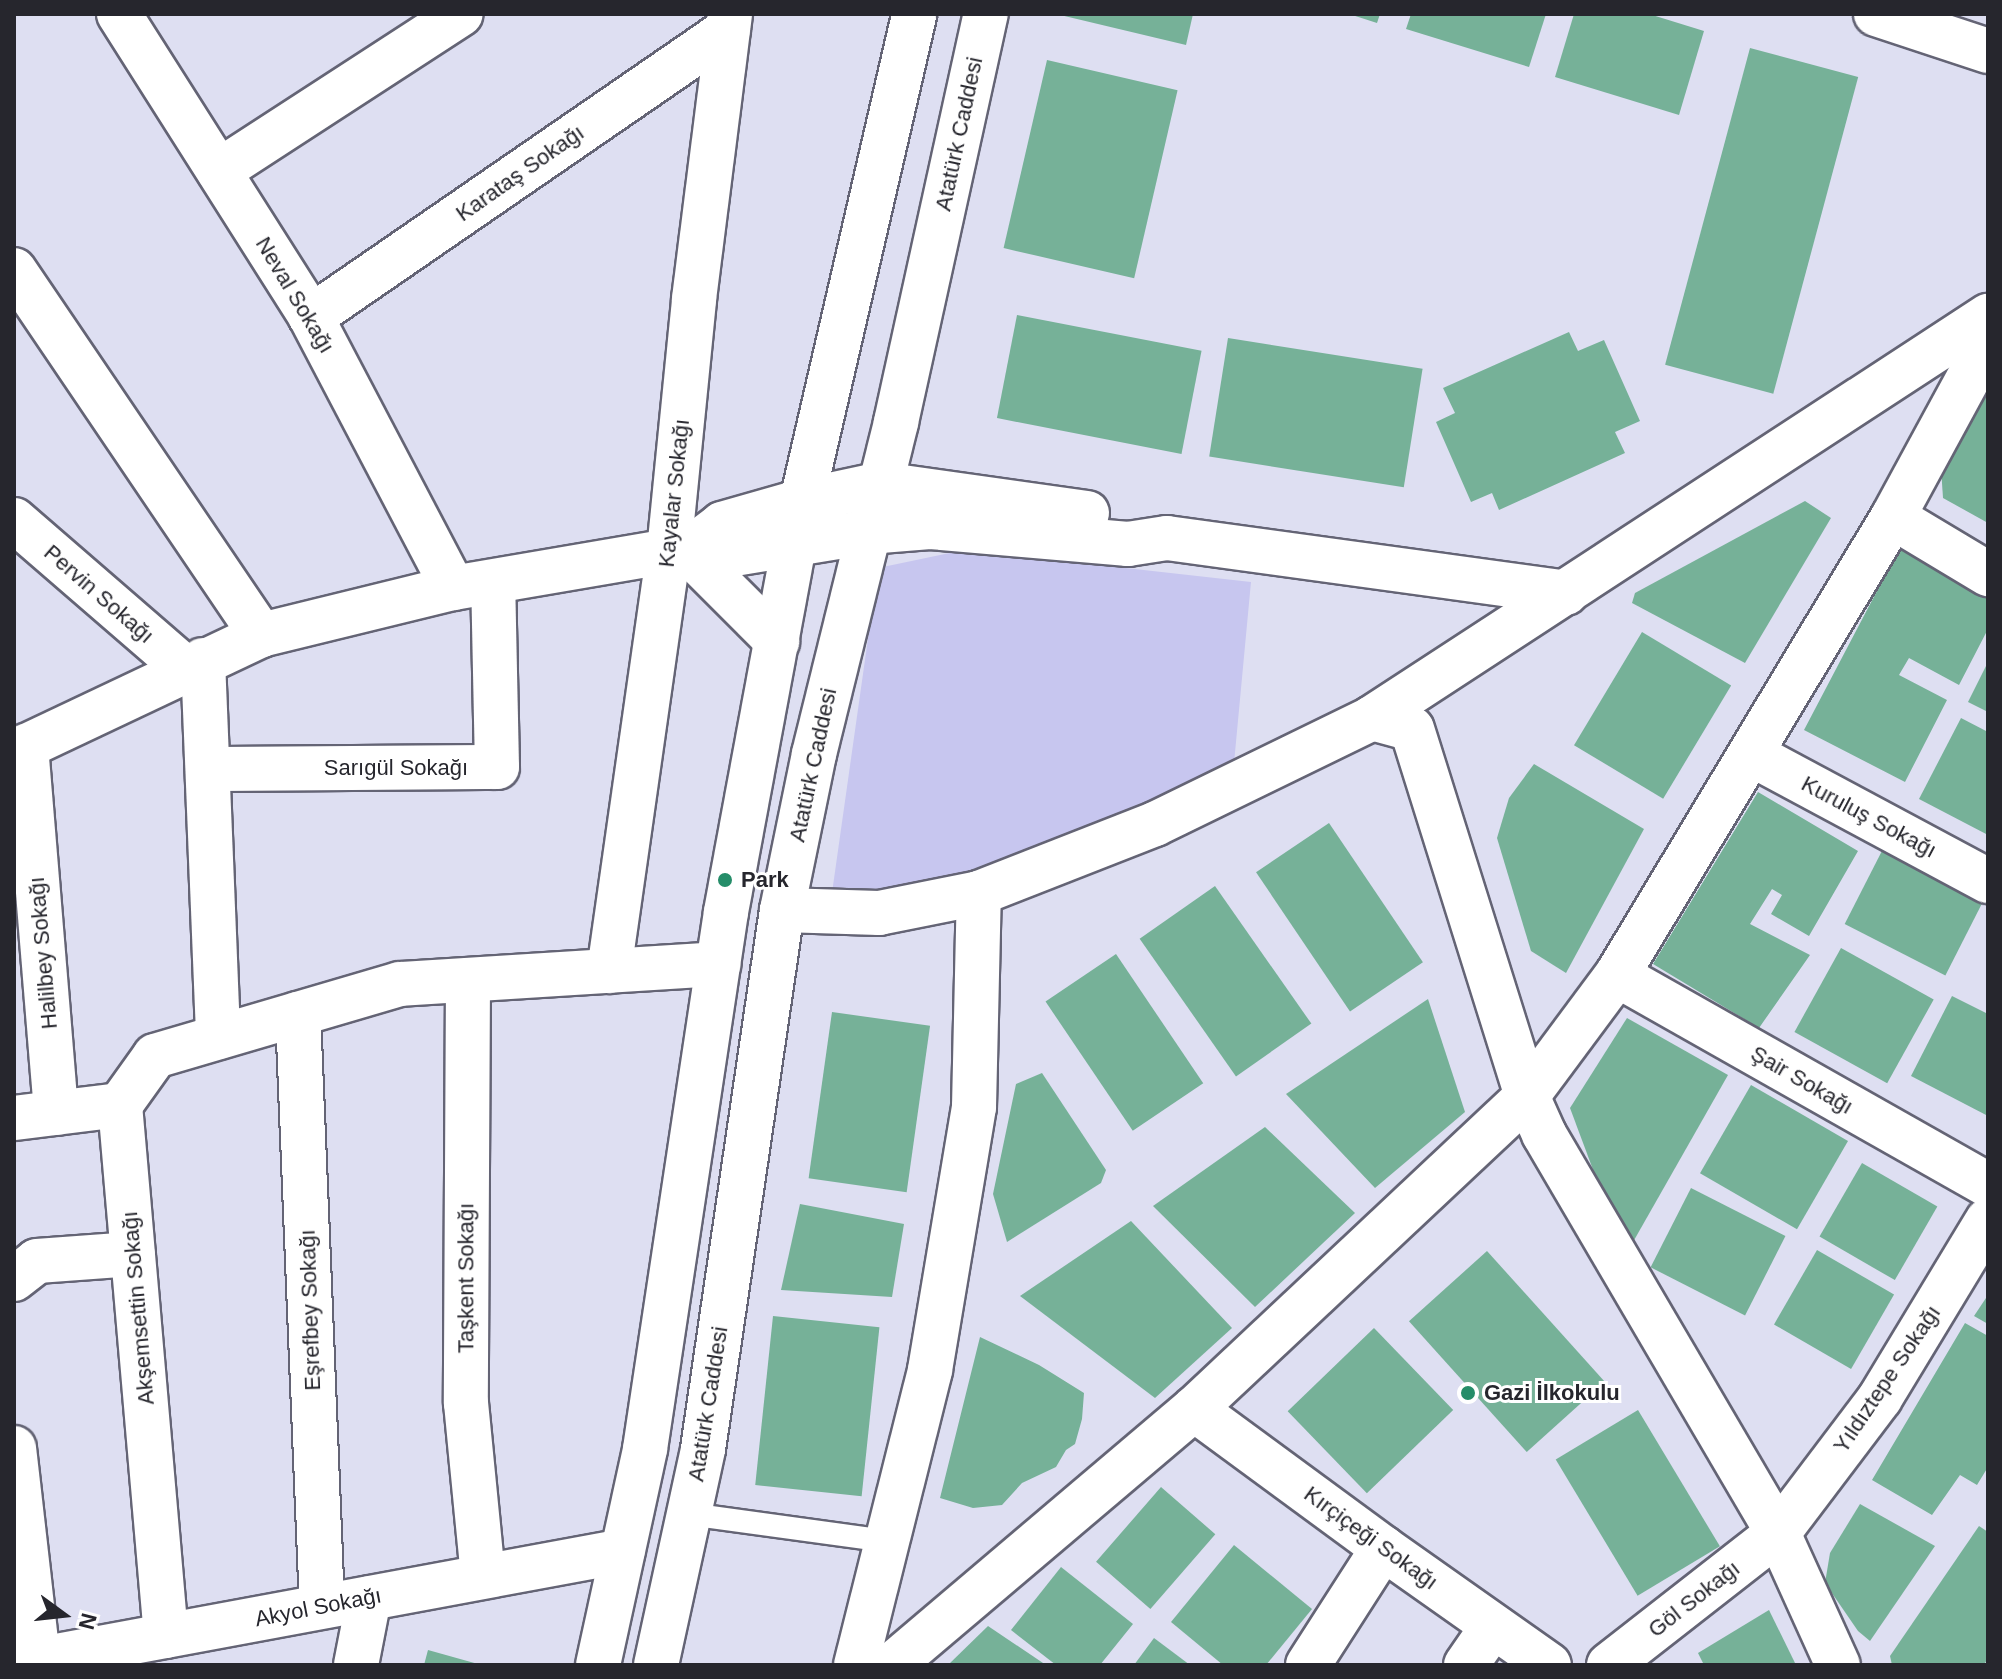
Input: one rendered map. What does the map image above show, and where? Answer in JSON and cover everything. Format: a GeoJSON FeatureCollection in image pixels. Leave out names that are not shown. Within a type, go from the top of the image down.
{"type":"FeatureCollection","features":[{"type":"Feature","properties":{"kind":"street","name":"Neval Sokağı"},"geometry":{"type":"LineString","coordinates":[[119,14],[311,317],[473,585]]}},
{"type":"Feature","properties":{"kind":"street"},"geometry":{"type":"LineString","coordinates":[[219,171],[461,14]]}},
{"type":"Feature","properties":{"kind":"street"},"geometry":{"type":"LineString","coordinates":[[598,1665],[645,1449],[718,964],[802,501],[914,14]]}},
{"type":"Feature","properties":{"kind":"street","name":"Atatürk Caddesi"},"geometry":{"type":"LineString","coordinates":[[656,1665],[703,1449],[782,910],[814,754],[881,484],[986,14]]}},
{"type":"Feature","properties":{"kind":"street"},"geometry":{"type":"LineString","coordinates":[[1876,14],[1988,51]]}},
{"type":"Feature","properties":{"kind":"street","name":"Karataş Sokağı"},"geometry":{"type":"LineString","coordinates":[[311,317],[729,22]]}},
{"type":"Feature","properties":{"kind":"street","name":"Kayalar Sokağı"},"geometry":{"type":"LineString","coordinates":[[609,971],[682,549],[694,299],[729,22]]}},
{"type":"Feature","properties":{"kind":"street"},"geometry":{"type":"LineString","coordinates":[[14,270],[261,635]]}},
{"type":"Feature","properties":{"kind":"street"},"geometry":{"type":"LineString","coordinates":[[782,910],[879,913],[979,893],[1155,824],[1372,718],[1988,316]]}},
{"type":"Feature","properties":{"kind":"street"},"geometry":{"type":"LineString","coordinates":[[892,1665],[1194,1409],[1527,1096],[1617,975],[1893,517],[1988,342]]}},
{"type":"Feature","properties":{"kind":"street"},"geometry":{"type":"LineString","coordinates":[[682,549],[722,524],[802,501],[881,484],[1135,519],[1167,538]]}},
{"type":"Feature","properties":{"kind":"street"},"geometry":{"type":"LineString","coordinates":[[1893,517],[1988,574]]}},
{"type":"Feature","properties":{"kind":"street","name":"Pervin Sokağı"},"geometry":{"type":"LineString","coordinates":[[14,520],[194,664]]}},
{"type":"Feature","properties":{"kind":"street"},"geometry":{"type":"LineString","coordinates":[[20,749],[194,664],[261,635],[473,585],[682,549],[722,556],[868,532],[930,527],[1128,544],[1167,538],[1566,593]]}},
{"type":"Feature","properties":{"kind":"street"},"geometry":{"type":"LineString","coordinates":[[682,549],[777,641]]}},
{"type":"Feature","properties":{"kind":"street","name":"Sarıgül Sokağı"},"geometry":{"type":"LineString","coordinates":[[208,769],[497,767],[473,585]]}},
{"type":"Feature","properties":{"kind":"street"},"geometry":{"type":"LineString","coordinates":[[194,664],[208,769],[218,1037]]}},
{"type":"Feature","properties":{"kind":"street"},"geometry":{"type":"LineString","coordinates":[[1372,718],[1412,729],[1527,1096],[1582,1204],[1778,1533],[1838,1665]]}},
{"type":"Feature","properties":{"kind":"street","name":"Halilbey Sokağı"},"geometry":{"type":"LineString","coordinates":[[20,749],[35,1115]]}},
{"type":"Feature","properties":{"kind":"street","name":"Kuruluş Sokağı"},"geometry":{"type":"LineString","coordinates":[[1751,754],[1988,881]]}},
{"type":"Feature","properties":{"kind":"street"},"geometry":{"type":"LineString","coordinates":[[856,1665],[930,1370],[974,1107],[979,893]]}},
{"type":"Feature","properties":{"kind":"street"},"geometry":{"type":"LineString","coordinates":[[35,1115],[120,1105],[155,1056],[400,984],[718,964]]}},
{"type":"Feature","properties":{"kind":"street","name":"Şair Sokağı"},"geometry":{"type":"LineString","coordinates":[[1617,975],[1988,1185]]}},
{"type":"Feature","properties":{"kind":"street","name":"Taşkent Sokağı"},"geometry":{"type":"LineString","coordinates":[[468,980],[466,1403],[483,1576]]}},
{"type":"Feature","properties":{"kind":"street","name":"Eşrefbey Sokağı"},"geometry":{"type":"LineString","coordinates":[[298,1014],[322,1607]]}},
{"type":"Feature","properties":{"kind":"street","name":"Akşemsettin Sokağı"},"geometry":{"type":"LineString","coordinates":[[120,1105],[166,1636]]}},
{"type":"Feature","properties":{"kind":"street","name":"Yıldıztepe Sokağı"},"geometry":{"type":"LineString","coordinates":[[1778,1533],[1880,1398],[1988,1220]]}},
{"type":"Feature","properties":{"kind":"street"},"geometry":{"type":"LineString","coordinates":[[14,1279],[37,1261],[133,1254]]}},
{"type":"Feature","properties":{"kind":"street","name":"Kırçiçeği Sokağı"},"geometry":{"type":"LineString","coordinates":[[1194,1409],[1549,1665]]}},
{"type":"Feature","properties":{"kind":"street"},"geometry":{"type":"LineString","coordinates":[[14,1448],[26,1662]]}},
{"type":"Feature","properties":{"kind":"street","name":"Göl Sokağı"},"geometry":{"type":"LineString","coordinates":[[1609,1665],[1778,1533]]}},
{"type":"Feature","properties":{"kind":"street"},"geometry":{"type":"LineString","coordinates":[[1308,1665],[1383,1548]]}},
{"type":"Feature","properties":{"kind":"street","name":"Akyol Sokağı"},"geometry":{"type":"LineString","coordinates":[[26,1662],[623,1551]]}},
{"type":"Feature","properties":{"kind":"street"},"geometry":{"type":"LineString","coordinates":[[356,1665],[369,1598]]}},
{"type":"Feature","properties":{"kind":"street"},"geometry":{"type":"LineString","coordinates":[[1466,1665],[1493,1626]]}},
{"type":"Feature","properties":{"kind":"lane"},"geometry":{"type":"LineString","coordinates":[[689,1514],[887,1541]]}},
{"type":"Feature","properties":{"kind":"shaded area"},"geometry":{"type":"Polygon","coordinates":[[[964,550],[1251,582],[1234,763],[943,904],[831,900],[878,568],[964,550]]]}},
{"type":"Feature","properties":{"kind":"building"},"geometry":{"type":"Polygon","coordinates":[[[1056,14],[1193,14],[1186,45],[1056,14]]]}},
{"type":"Feature","properties":{"kind":"building"},"geometry":{"type":"Polygon","coordinates":[[[1349,14],[1380,14],[1377,23],[1349,14]]]}},
{"type":"Feature","properties":{"kind":"building"},"geometry":{"type":"Polygon","coordinates":[[[1411,14],[1546,14],[1529,67],[1406,29],[1411,14]]]}},
{"type":"Feature","properties":{"kind":"building"},"geometry":{"type":"Polygon","coordinates":[[[1574,14],[1649,14],[1704,31],[1679,115],[1555,77],[1574,14]]]}},
{"type":"Feature","properties":{"kind":"building"},"geometry":{"type":"Polygon","coordinates":[[[1750,48],[1858,77],[1773,394],[1665,365],[1750,48]]]}},
{"type":"Feature","properties":{"kind":"building"},"geometry":{"type":"Polygon","coordinates":[[[1047,60],[1178,90],[1134,278],[1004,248],[1047,60]]]}},
{"type":"Feature","properties":{"kind":"building"},"geometry":{"type":"Polygon","coordinates":[[[1017,315],[1202,351],[1182,454],[997,418],[1017,315]]]}},
{"type":"Feature","properties":{"kind":"building"},"geometry":{"type":"Polygon","coordinates":[[[1569,332],[1578,351],[1604,340],[1640,421],[1615,432],[1625,453],[1499,510],[1492,493],[1471,502],[1436,422],[1455,413],[1443,388],[1569,332]]]}},
{"type":"Feature","properties":{"kind":"building"},"geometry":{"type":"Polygon","coordinates":[[[1228,338],[1423,369],[1404,487],[1209,457],[1228,338]]]}},
{"type":"Feature","properties":{"kind":"building"},"geometry":{"type":"Polygon","coordinates":[[[1988,395],[1988,523],[1943,498],[1941,468],[1976,402],[1988,395]]]}},
{"type":"Feature","properties":{"kind":"building"},"geometry":{"type":"Polygon","coordinates":[[[1805,501],[1831,518],[1745,663],[1632,603],[1635,593],[1805,501]]]}},
{"type":"Feature","properties":{"kind":"building"},"geometry":{"type":"Polygon","coordinates":[[[1899,549],[1988,597],[1988,629],[1959,685],[1909,658],[1899,675],[1947,700],[1905,782],[1804,730],[1899,549]]]}},
{"type":"Feature","properties":{"kind":"building"},"geometry":{"type":"Polygon","coordinates":[[[1642,632],[1731,686],[1663,799],[1574,745],[1642,632]]]}},
{"type":"Feature","properties":{"kind":"building"},"geometry":{"type":"Polygon","coordinates":[[[1988,662],[1988,712],[1968,702],[1988,662]]]}},
{"type":"Feature","properties":{"kind":"building"},"geometry":{"type":"Polygon","coordinates":[[[1961,718],[1988,732],[1988,835],[1919,799],[1961,718]]]}},
{"type":"Feature","properties":{"kind":"building"},"geometry":{"type":"Polygon","coordinates":[[[1534,764],[1644,829],[1566,973],[1531,951],[1497,838],[1509,798],[1534,764]]]}},
{"type":"Feature","properties":{"kind":"building"},"geometry":{"type":"Polygon","coordinates":[[[1758,792],[1858,851],[1809,936],[1771,914],[1782,895],[1772,889],[1750,924],[1810,955],[1759,1028],[1653,964],[1758,792]]]}},
{"type":"Feature","properties":{"kind":"building"},"geometry":{"type":"Polygon","coordinates":[[[1329,823],[1423,962],[1350,1011],[1256,872],[1329,823]]]}},
{"type":"Feature","properties":{"kind":"building"},"geometry":{"type":"Polygon","coordinates":[[[1886,843],[1987,894],[1945,975],[1845,924],[1886,843]]]}},
{"type":"Feature","properties":{"kind":"building"},"geometry":{"type":"Polygon","coordinates":[[[1215,886],[1311,1024],[1236,1076],[1140,939],[1215,886]]]}},
{"type":"Feature","properties":{"kind":"building"},"geometry":{"type":"Polygon","coordinates":[[[1841,948],[1934,999],[1887,1083],[1794,1032],[1841,948]]]}},
{"type":"Feature","properties":{"kind":"building"},"geometry":{"type":"Polygon","coordinates":[[[1116,954],[1203,1083],[1133,1131],[1046,1002],[1116,954]]]}},
{"type":"Feature","properties":{"kind":"building"},"geometry":{"type":"Polygon","coordinates":[[[1952,996],[1988,1014],[1988,1116],[1911,1076],[1952,996]]]}},
{"type":"Feature","properties":{"kind":"building"},"geometry":{"type":"Polygon","coordinates":[[[1428,999],[1465,1112],[1375,1188],[1286,1094],[1428,999]]]}},
{"type":"Feature","properties":{"kind":"building"},"geometry":{"type":"Polygon","coordinates":[[[832,1012],[930,1026],[907,1192],[809,1178],[832,1012]]]}},
{"type":"Feature","properties":{"kind":"building"},"geometry":{"type":"Polygon","coordinates":[[[1627,1018],[1728,1075],[1633,1242],[1617,1234],[1570,1108],[1627,1018]]]}},
{"type":"Feature","properties":{"kind":"building"},"geometry":{"type":"Polygon","coordinates":[[[1042,1073],[1106,1170],[1101,1183],[1007,1242],[993,1194],[1016,1084],[1042,1073]]]}},
{"type":"Feature","properties":{"kind":"building"},"geometry":{"type":"Polygon","coordinates":[[[1751,1085],[1848,1141],[1797,1229],[1700,1173],[1751,1085]]]}},
{"type":"Feature","properties":{"kind":"building"},"geometry":{"type":"Polygon","coordinates":[[[1265,1127],[1355,1213],[1255,1307],[1153,1206],[1265,1127]]]}},
{"type":"Feature","properties":{"kind":"building"},"geometry":{"type":"Polygon","coordinates":[[[1862,1163],[1937,1206],[1895,1280],[1820,1237],[1862,1163]]]}},
{"type":"Feature","properties":{"kind":"building"},"geometry":{"type":"Polygon","coordinates":[[[1691,1188],[1785,1236],[1745,1315],[1651,1267],[1691,1188]]]}},
{"type":"Feature","properties":{"kind":"building"},"geometry":{"type":"Polygon","coordinates":[[[800,1204],[904,1224],[892,1297],[781,1290],[800,1204]]]}},
{"type":"Feature","properties":{"kind":"building"},"geometry":{"type":"Polygon","coordinates":[[[1131,1221],[1232,1328],[1155,1398],[1020,1296],[1131,1221]]]}},
{"type":"Feature","properties":{"kind":"building"},"geometry":{"type":"Polygon","coordinates":[[[1817,1250],[1894,1294],[1851,1369],[1774,1324],[1817,1250]]]}},
{"type":"Feature","properties":{"kind":"building"},"geometry":{"type":"Polygon","coordinates":[[[1487,1251],[1605,1382],[1527,1452],[1409,1321],[1487,1251]]]}},
{"type":"Feature","properties":{"kind":"building"},"geometry":{"type":"Polygon","coordinates":[[[1988,1295],[1988,1324],[1974,1316],[1988,1295]]]}},
{"type":"Feature","properties":{"kind":"building"},"geometry":{"type":"Polygon","coordinates":[[[773,1316],[879,1327],[862,1496],[755,1485],[773,1316]]]}},
{"type":"Feature","properties":{"kind":"building"},"geometry":{"type":"Polygon","coordinates":[[[1965,1323],[1988,1336],[1988,1467],[1977,1485],[1960,1475],[1932,1515],[1872,1480],[1965,1323]]]}},
{"type":"Feature","properties":{"kind":"building"},"geometry":{"type":"Polygon","coordinates":[[[1374,1328],[1453,1410],[1367,1493],[1288,1411],[1374,1328]]]}},
{"type":"Feature","properties":{"kind":"building"},"geometry":{"type":"Polygon","coordinates":[[[980,1337],[1039,1365],[1084,1393],[1082,1419],[1075,1444],[1066,1450],[1056,1467],[1022,1483],[1002,1505],[973,1508],[940,1498],[980,1337]]]}},
{"type":"Feature","properties":{"kind":"building"},"geometry":{"type":"Polygon","coordinates":[[[1638,1410],[1720,1546],[1638,1596],[1556,1459],[1638,1410]]]}},
{"type":"Feature","properties":{"kind":"building"},"geometry":{"type":"Polygon","coordinates":[[[1161,1487],[1215,1534],[1150,1609],[1096,1562],[1161,1487]]]}},
{"type":"Feature","properties":{"kind":"building"},"geometry":{"type":"Polygon","coordinates":[[[1860,1504],[1935,1546],[1870,1641],[1858,1631],[1825,1583],[1830,1553],[1860,1504]]]}},
{"type":"Feature","properties":{"kind":"building"},"geometry":{"type":"Polygon","coordinates":[[[1979,1526],[1988,1532],[1988,1658],[1984,1665],[1892,1665],[1890,1656],[1979,1526]]]}},
{"type":"Feature","properties":{"kind":"building"},"geometry":{"type":"Polygon","coordinates":[[[1234,1545],[1312,1609],[1266,1665],[1223,1665],[1171,1622],[1234,1545]]]}},
{"type":"Feature","properties":{"kind":"building"},"geometry":{"type":"Polygon","coordinates":[[[1061,1567],[1133,1624],[1100,1665],[1056,1665],[1011,1630],[1061,1567]]]}},
{"type":"Feature","properties":{"kind":"building"},"geometry":{"type":"Polygon","coordinates":[[[1769,1610],[1796,1665],[1704,1665],[1698,1653],[1769,1610]]]}},
{"type":"Feature","properties":{"kind":"building"},"geometry":{"type":"Polygon","coordinates":[[[988,1626],[1046,1665],[948,1665],[988,1626]]]}},
{"type":"Feature","properties":{"kind":"building"},"geometry":{"type":"Polygon","coordinates":[[[1154,1638],[1190,1665],[1134,1665],[1154,1638]]]}},
{"type":"Feature","properties":{"kind":"building"},"geometry":{"type":"Polygon","coordinates":[[[428,1650],[478,1664],[424,1665],[428,1650]]]}},
{"type":"Feature","properties":{"kind":"place","name":"Park"},"geometry":{"type":"Point","coordinates":[725,880]}},
{"type":"Feature","properties":{"kind":"place","name":"Gazi İlkokulu"},"geometry":{"type":"Point","coordinates":[1468,1393]}}]}
